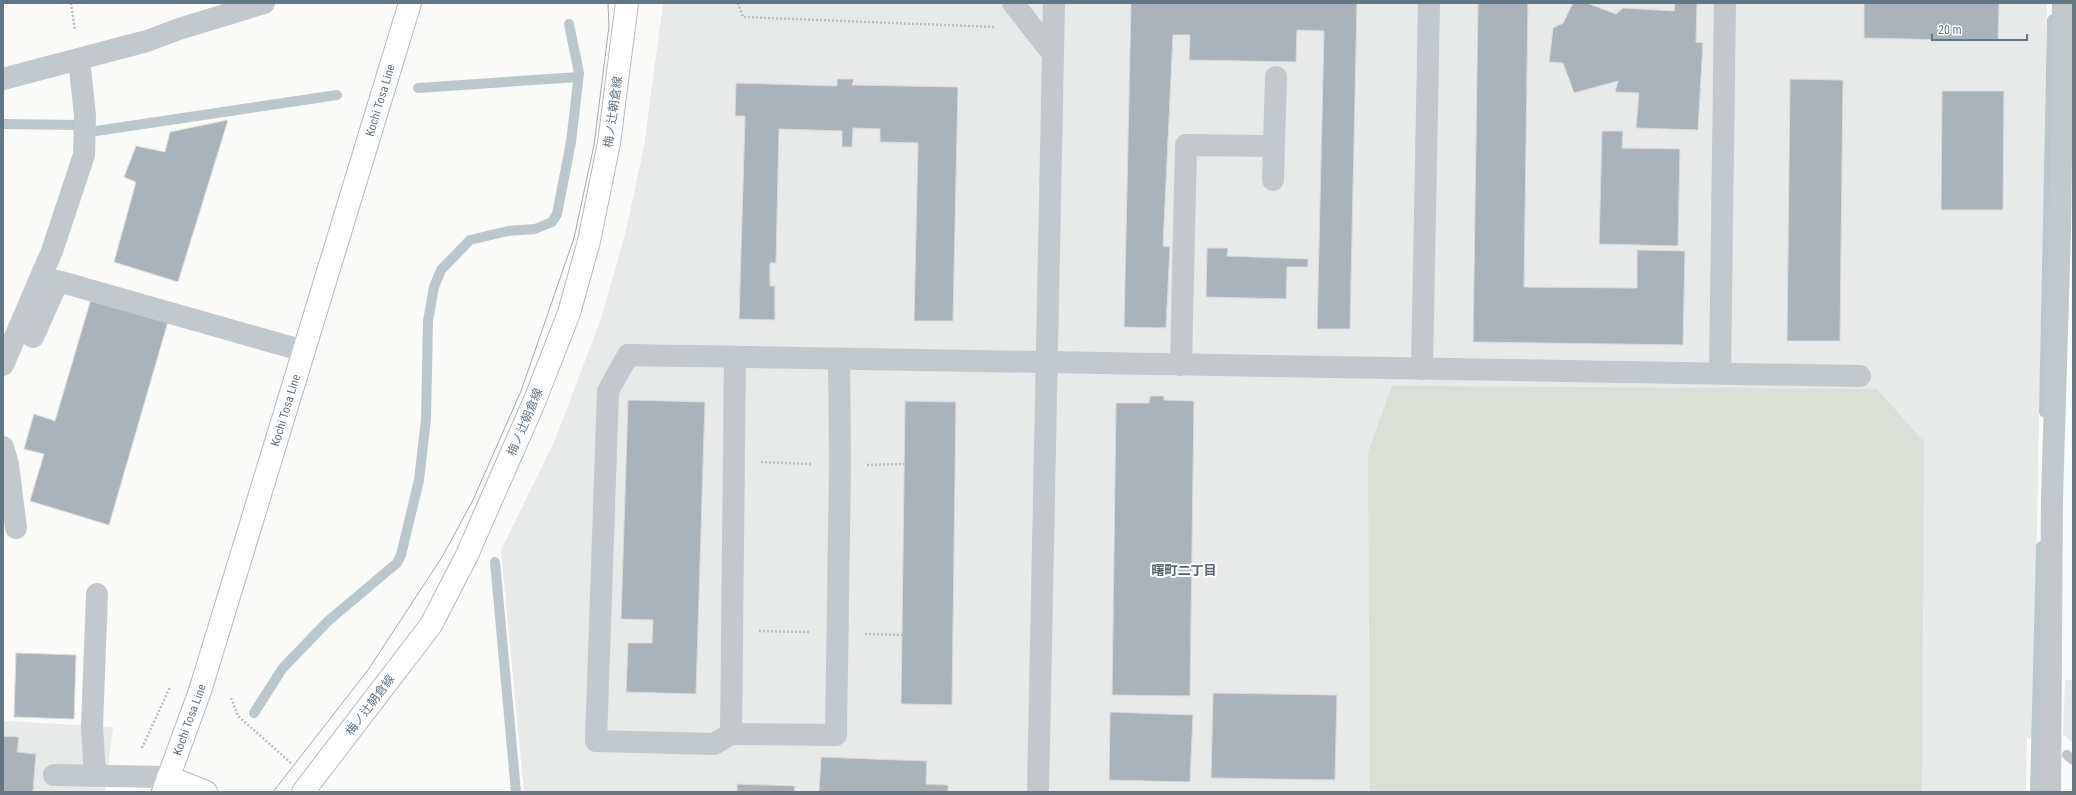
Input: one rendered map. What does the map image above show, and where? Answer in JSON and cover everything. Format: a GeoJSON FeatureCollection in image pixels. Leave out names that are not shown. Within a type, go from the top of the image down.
{"type":"FeatureCollection","features":[{"type":"Feature","properties":{"kind":"main road","name":"Kochi Tosa Line"},"geometry":{"type":"LineString","coordinates":[[166,784],[200,691],[410,3]]}},
{"type":"Feature","properties":{"kind":"main road","name":"梅ノ辻朝倉線"},"geometry":{"type":"LineString","coordinates":[[307,788],[432,625],[467,555],[535,400],[569,313],[589,241],[609,143],[627,3]]}},
{"type":"Feature","properties":{"kind":"main road"},"geometry":{"type":"LineString","coordinates":[[166,784],[206,792]]}},
{"type":"Feature","properties":{"kind":"street"},"geometry":{"type":"LineString","coordinates":[[3,78],[147,41],[179,29],[264,3]]}},
{"type":"Feature","properties":{"kind":"street"},"geometry":{"type":"LineString","coordinates":[[1013,3],[1052,54]]}},
{"type":"Feature","properties":{"kind":"street"},"geometry":{"type":"LineString","coordinates":[[1038,792],[1054,3]]}},
{"type":"Feature","properties":{"kind":"street"},"geometry":{"type":"LineString","coordinates":[[1422,369],[1429,3]]}},
{"type":"Feature","properties":{"kind":"street"},"geometry":{"type":"LineString","coordinates":[[1720,373],[1725,3]]}},
{"type":"Feature","properties":{"kind":"street"},"geometry":{"type":"LineString","coordinates":[[2050,792],[2052,498],[2067,230],[2064,3]]}},
{"type":"Feature","properties":{"kind":"street"},"geometry":{"type":"LineString","coordinates":[[3,365],[52,251],[84,155],[85,116],[79,59]]}},
{"type":"Feature","properties":{"kind":"street"},"geometry":{"type":"LineString","coordinates":[[1273,180],[1276,77]]}},
{"type":"Feature","properties":{"kind":"street"},"geometry":{"type":"LineString","coordinates":[[1181,365],[1186,145],[1274,146]]}},
{"type":"Feature","properties":{"kind":"street"},"geometry":{"type":"LineString","coordinates":[[33,337],[58,281],[304,351]]}},
{"type":"Feature","properties":{"kind":"street"},"geometry":{"type":"LineString","coordinates":[[839,359],[840,465],[836,735],[731,734],[714,744],[596,741],[608,391],[628,355],[1860,376]]}},
{"type":"Feature","properties":{"kind":"street"},"geometry":{"type":"LineString","coordinates":[[731,734],[735,357]]}},
{"type":"Feature","properties":{"kind":"street"},"geometry":{"type":"LineString","coordinates":[[3,447],[8,464],[16,528]]}},
{"type":"Feature","properties":{"kind":"street"},"geometry":{"type":"LineString","coordinates":[[95,776],[92,726],[97,594]]}},
{"type":"Feature","properties":{"kind":"street"},"geometry":{"type":"LineString","coordinates":[[54,775],[130,776],[166,784]]}},
{"type":"Feature","properties":{"kind":"path"},"geometry":{"type":"LineString","coordinates":[[738,3],[743,17],[994,26],[1000,30]]}},
{"type":"Feature","properties":{"kind":"path"},"geometry":{"type":"LineString","coordinates":[[130,776],[171,685]]}},
{"type":"Feature","properties":{"kind":"path"},"geometry":{"type":"LineString","coordinates":[[231,698],[238,716],[307,788]]}},
{"type":"Feature","properties":{"kind":"shaded area"},"geometry":{"type":"Polygon","coordinates":[[[663,3],[2047,3],[2033,739],[2027,738],[2026,792],[524,792],[501,550],[555,440],[602,316],[626,230],[644,147],[663,3]]]}},
{"type":"Feature","properties":{"kind":"shaded area"},"geometry":{"type":"Polygon","coordinates":[[[1392,386],[1877,389],[1924,442],[1922,792],[1370,792],[1368,452],[1392,386]]]}},
{"type":"Feature","properties":{"kind":"shaded area"},"geometry":{"type":"Polygon","coordinates":[[[2065,680],[2073,680],[2073,743],[2063,734],[2065,680]]]}},
{"type":"Feature","properties":{"kind":"shaded area"},"geometry":{"type":"Polygon","coordinates":[[[3,721],[113,727],[105,792],[3,792],[3,721]]]}},
{"type":"Feature","properties":{"kind":"building"},"geometry":{"type":"Polygon","coordinates":[[[1131,3],[1357,3],[1350,329],[1317,329],[1324,31],[1297,30],[1296,62],[1189,60],[1190,35],[1173,35],[1163,246],[1170,247],[1166,328],[1124,327],[1131,3]]]}},
{"type":"Feature","properties":{"kind":"building"},"geometry":{"type":"Polygon","coordinates":[[[1478,3],[1528,3],[1524,287],[1637,288],[1637,250],[1685,251],[1683,345],[1473,342],[1478,3]]]}},
{"type":"Feature","properties":{"kind":"building"},"geometry":{"type":"Polygon","coordinates":[[[1573,3],[1587,3],[1616,14],[1623,8],[1674,11],[1675,3],[1697,3],[1696,42],[1703,43],[1698,130],[1636,128],[1639,93],[1615,92],[1618,81],[1574,93],[1563,63],[1549,62],[1553,28],[1563,23],[1573,3]]]}},
{"type":"Feature","properties":{"kind":"building"},"geometry":{"type":"Polygon","coordinates":[[[1864,3],[1999,3],[1998,41],[1864,38],[1864,3]]]}},
{"type":"Feature","properties":{"kind":"building"},"geometry":{"type":"Polygon","coordinates":[[[837,79],[854,79],[852,85],[958,87],[953,321],[914,321],[918,143],[880,142],[880,129],[853,128],[852,147],[842,147],[842,131],[779,129],[776,263],[770,263],[770,286],[775,286],[775,320],[739,319],[745,116],[735,116],[736,83],[837,86],[837,79]]]}},
{"type":"Feature","properties":{"kind":"building"},"geometry":{"type":"Polygon","coordinates":[[[1790,79],[1843,80],[1840,341],[1787,341],[1790,79]]]}},
{"type":"Feature","properties":{"kind":"building"},"geometry":{"type":"Polygon","coordinates":[[[1942,91],[2004,91],[2003,210],[1941,210],[1942,91]]]}},
{"type":"Feature","properties":{"kind":"building"},"geometry":{"type":"Polygon","coordinates":[[[228,120],[178,282],[114,262],[136,182],[124,177],[136,146],[165,152],[170,132],[228,120]]]}},
{"type":"Feature","properties":{"kind":"building"},"geometry":{"type":"Polygon","coordinates":[[[1602,131],[1623,131],[1622,148],[1680,149],[1678,246],[1599,244],[1602,131]]]}},
{"type":"Feature","properties":{"kind":"building"},"geometry":{"type":"Polygon","coordinates":[[[1207,248],[1228,248],[1227,256],[1308,259],[1308,267],[1287,267],[1286,299],[1206,297],[1207,248]]]}},
{"type":"Feature","properties":{"kind":"building"},"geometry":{"type":"Polygon","coordinates":[[[92,296],[169,318],[109,525],[30,501],[44,454],[24,449],[34,414],[55,421],[92,296]]]}},
{"type":"Feature","properties":{"kind":"building"},"geometry":{"type":"Polygon","coordinates":[[[1150,396],[1164,396],[1164,400],[1194,401],[1190,696],[1112,695],[1116,403],[1149,403],[1150,396]]]}},
{"type":"Feature","properties":{"kind":"building"},"geometry":{"type":"Polygon","coordinates":[[[628,400],[705,402],[696,694],[626,692],[628,643],[652,643],[653,620],[621,619],[628,400]]]}},
{"type":"Feature","properties":{"kind":"building"},"geometry":{"type":"Polygon","coordinates":[[[905,401],[956,402],[952,705],[901,704],[905,401]]]}},
{"type":"Feature","properties":{"kind":"building"},"geometry":{"type":"Polygon","coordinates":[[[16,653],[76,655],[74,719],[14,717],[16,653]]]}},
{"type":"Feature","properties":{"kind":"building"},"geometry":{"type":"Polygon","coordinates":[[[1213,693],[1337,695],[1335,780],[1211,778],[1213,693]]]}},
{"type":"Feature","properties":{"kind":"building"},"geometry":{"type":"Polygon","coordinates":[[[1110,712],[1193,715],[1190,782],[1109,780],[1110,712]]]}},
{"type":"Feature","properties":{"kind":"building"},"geometry":{"type":"Polygon","coordinates":[[[3,736],[19,737],[17,752],[36,754],[33,792],[3,792],[3,736]]]}},
{"type":"Feature","properties":{"kind":"building"},"geometry":{"type":"Polygon","coordinates":[[[821,757],[927,761],[926,784],[948,785],[948,792],[819,792],[821,757]]]}},
{"type":"Feature","properties":{"kind":"building"},"geometry":{"type":"Polygon","coordinates":[[[737,784],[795,786],[794,792],[737,792],[737,784]]]}},
{"type":"Feature","properties":{"kind":"waterway"},"geometry":{"type":"LineString","coordinates":[[2044,412],[2052,20]]}},
{"type":"Feature","properties":{"kind":"waterway"},"geometry":{"type":"LineString","coordinates":[[254,713],[282,669],[328,621],[397,563],[401,555],[419,480],[426,419],[428,321],[434,287],[441,270],[470,240],[508,231],[535,229],[552,222],[557,214],[571,142],[579,73],[569,24]]}},
{"type":"Feature","properties":{"kind":"waterway"},"geometry":{"type":"LineString","coordinates":[[418,88],[578,77]]}},
{"type":"Feature","properties":{"kind":"waterway"},"geometry":{"type":"LineString","coordinates":[[96,131],[337,95]]}},
{"type":"Feature","properties":{"kind":"waterway"},"geometry":{"type":"LineString","coordinates":[[3,124],[77,125]]}},
{"type":"Feature","properties":{"kind":"waterway"},"geometry":{"type":"LineString","coordinates":[[2035,792],[2041,546]]}},
{"type":"Feature","properties":{"kind":"waterway"},"geometry":{"type":"LineString","coordinates":[[495,562],[516,792]]}},
{"type":"Feature","properties":{"kind":"waterway"},"geometry":{"type":"LineString","coordinates":[[2067,755],[2073,760]]}},
{"type":"Feature","properties":{"kind":"tram line"},"geometry":{"type":"LineString","coordinates":[[273,792],[368,670],[442,557],[473,500],[521,391],[574,238],[594,145],[609,26],[608,3]]}},
{"type":"Feature","properties":{"kind":"district","name":"曙町二丁目"},"geometry":{"type":"Point","coordinates":[1184,570]}}]}
